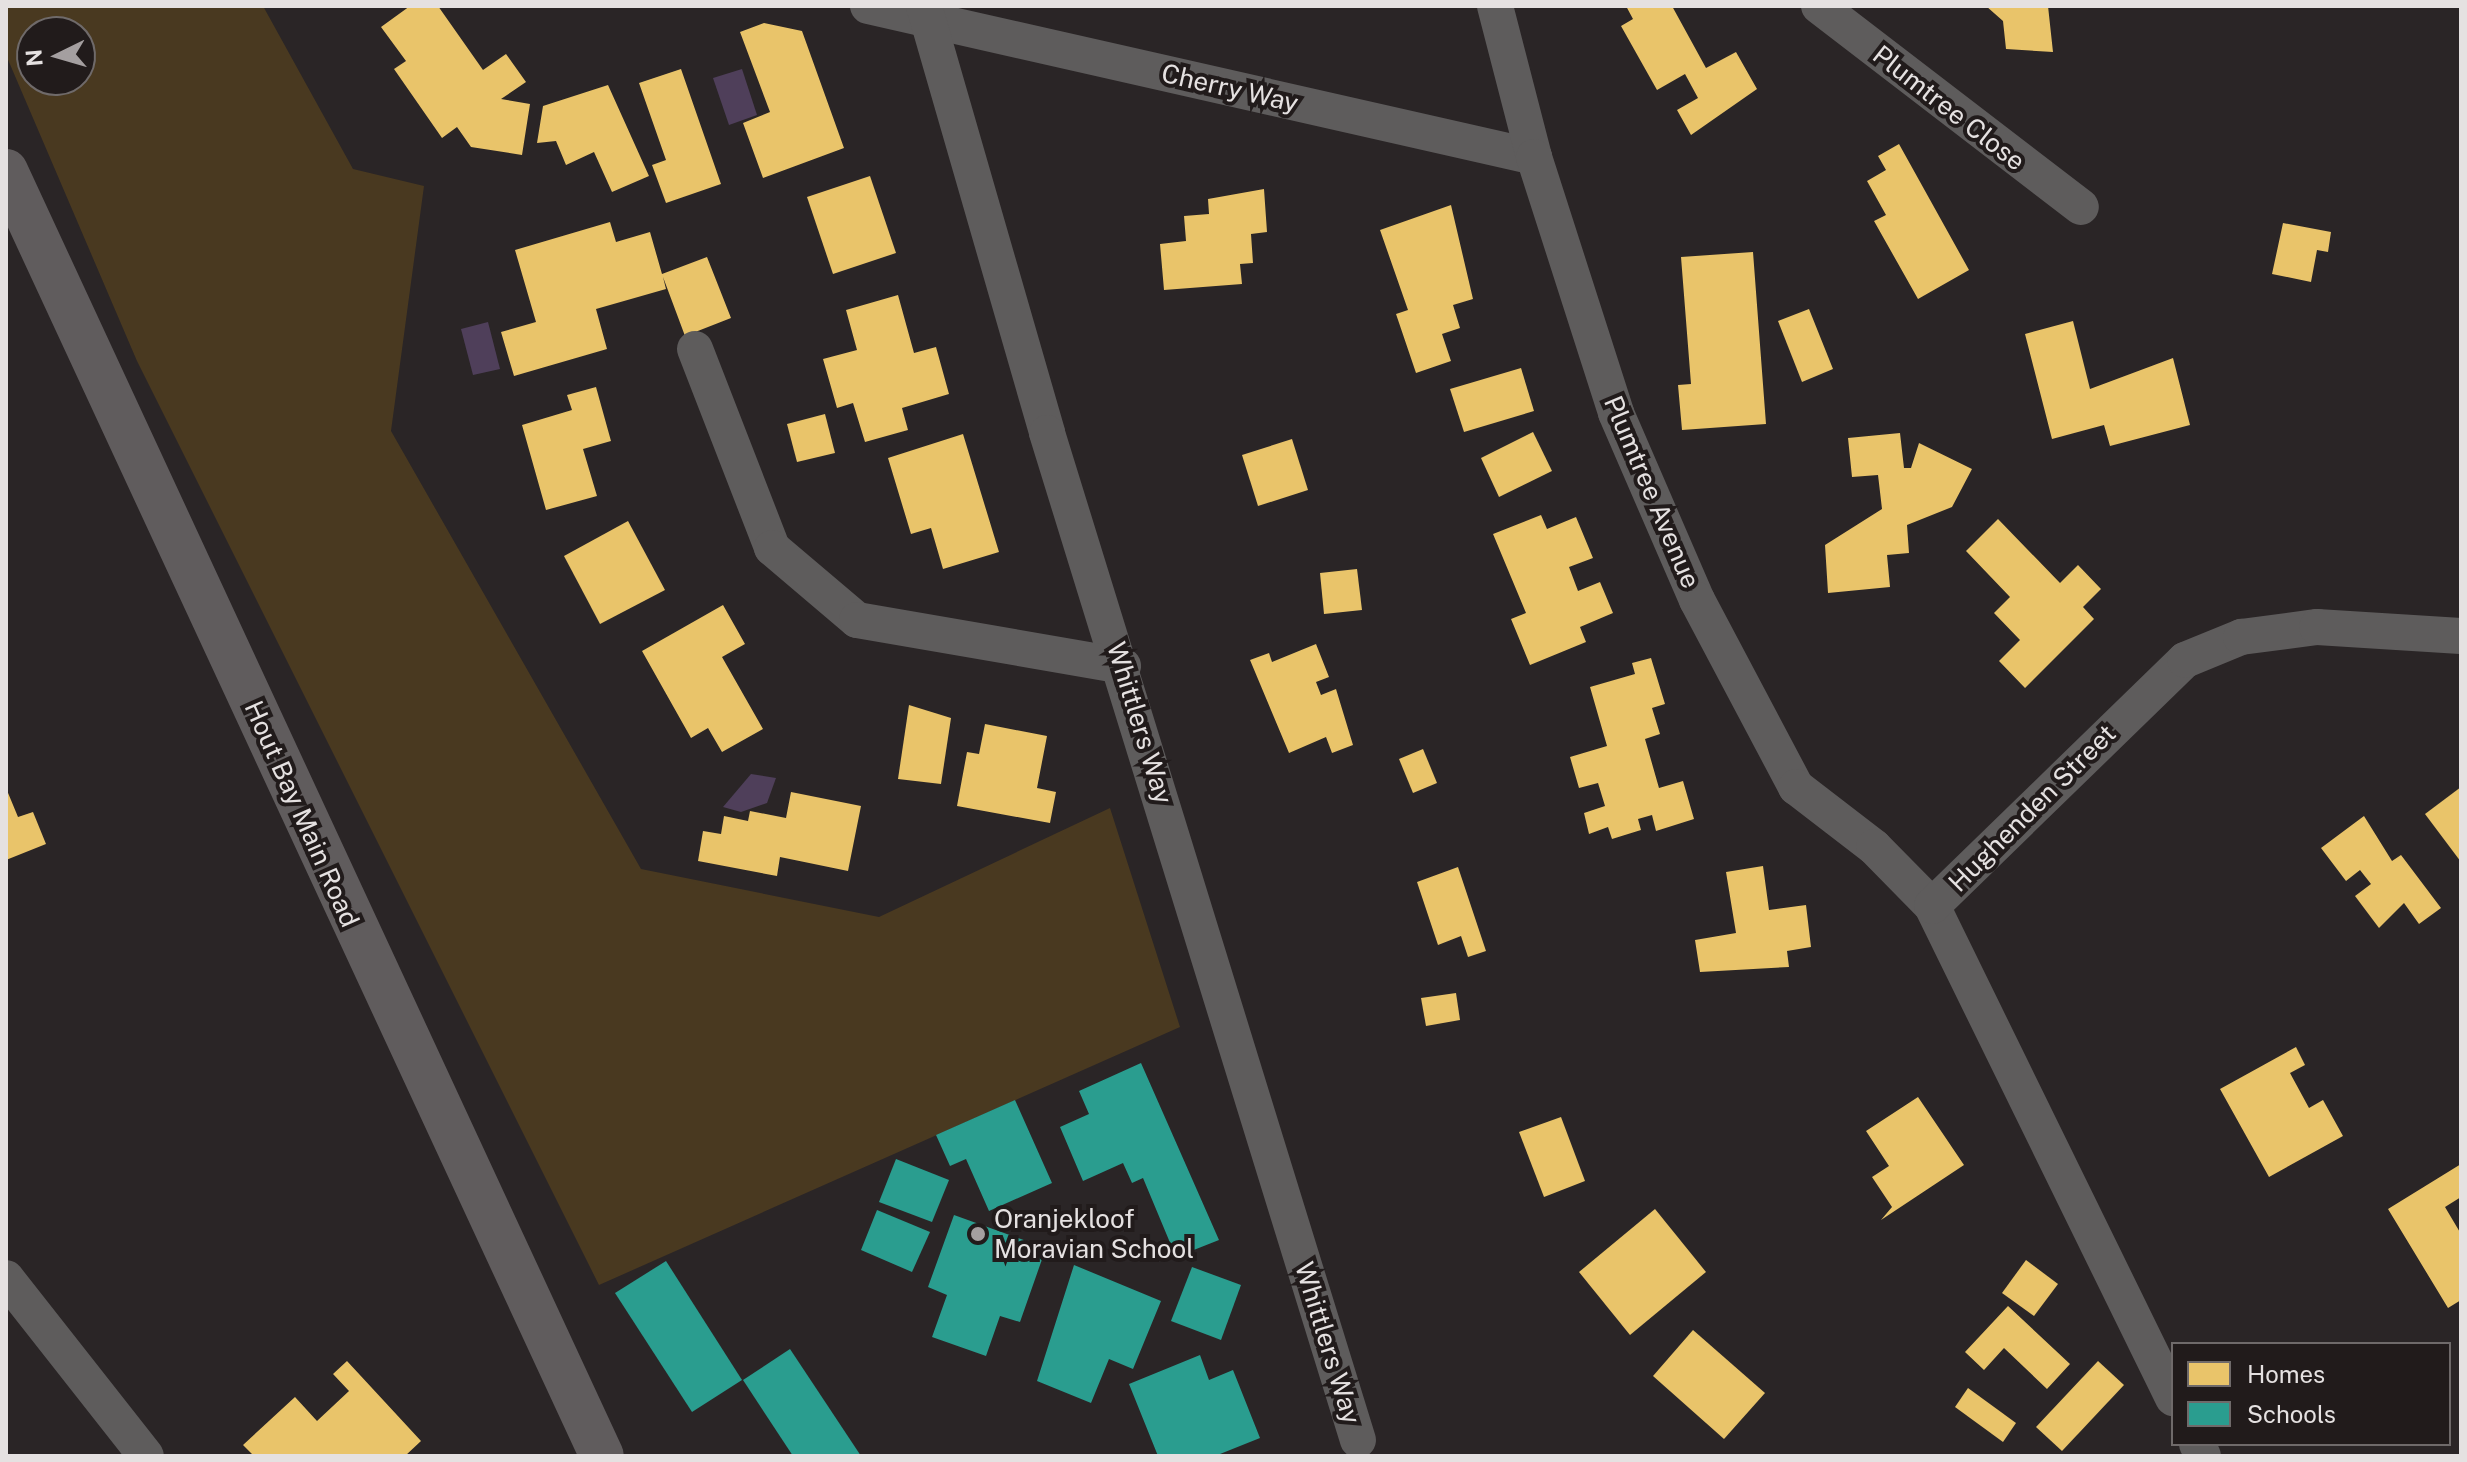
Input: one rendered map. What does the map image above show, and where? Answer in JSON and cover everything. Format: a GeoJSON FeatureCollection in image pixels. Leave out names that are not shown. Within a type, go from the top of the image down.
{"type":"FeatureCollection","features":[{"type":"Feature","properties":{"kind":"main road","name":"Hout Bay Main Road"},"geometry":{"type":"LineString","coordinates":[[6,171],[602,1456]]}},
{"type":"Feature","properties":{"kind":"street","name":"Cherry Way"},"geometry":{"type":"LineString","coordinates":[[868,6],[925,13],[1534,157]]}},
{"type":"Feature","properties":{"kind":"street","name":"Plumtree Avenue"},"geometry":{"type":"LineString","coordinates":[[1495,6],[1534,157],[1616,413],[1697,600],[1784,770],[1932,906]]}},
{"type":"Feature","properties":{"kind":"street","name":"Plumtree Close"},"geometry":{"type":"LineString","coordinates":[[1819,6],[2081,207]]}},
{"type":"Feature","properties":{"kind":"street","name":"Whittlers Way"},"geometry":{"type":"LineString","coordinates":[[925,13],[1358,1451]]}},
{"type":"Feature","properties":{"kind":"street"},"geometry":{"type":"LineString","coordinates":[[695,349],[772,548],[857,620],[1123,666]]}},
{"type":"Feature","properties":{"kind":"street","name":"Hughenden Street"},"geometry":{"type":"LineString","coordinates":[[2171,1394],[1932,906],[2185,660],[2241,637],[2317,627],[2461,636]]}},
{"type":"Feature","properties":{"kind":"street"},"geometry":{"type":"LineString","coordinates":[[6,1278],[146,1456]]}},
{"type":"Feature","properties":{"kind":"shaded area"},"geometry":{"type":"Polygon","coordinates":[[[6,6],[263,6],[353,169],[424,186],[391,431],[641,869],[879,917],[1110,808],[1180,1027],[599,1285],[137,361],[24,96],[96,96],[96,16],[16,16],[16,78],[6,55],[6,6]]]}},
{"type":"Feature","properties":{"kind":"shaded area"},"geometry":{"type":"Polygon","coordinates":[[[742,69],[757,115],[729,125],[713,78],[742,69]]]}},
{"type":"Feature","properties":{"kind":"shaded area"},"geometry":{"type":"Polygon","coordinates":[[[488,322],[500,369],[473,375],[461,329],[488,322]]]}},
{"type":"Feature","properties":{"kind":"shaded area"},"geometry":{"type":"Polygon","coordinates":[[[751,774],[776,778],[767,803],[741,812],[723,807],[751,774]]]}},
{"type":"Feature","properties":{"kind":"building: Homes"},"geometry":{"type":"Polygon","coordinates":[[[410,6],[438,6],[483,70],[506,54],[526,82],[501,99],[530,104],[522,155],[471,147],[457,127],[442,138],[394,69],[406,61],[381,27],[410,6]]]}},
{"type":"Feature","properties":{"kind":"building: Homes"},"geometry":{"type":"Polygon","coordinates":[[[1626,6],[1672,6],[1706,68],[1736,52],[1757,89],[1691,135],[1677,110],[1698,98],[1685,74],[1657,90],[1621,26],[1633,19],[1626,6]]]}},
{"type":"Feature","properties":{"kind":"building: Homes"},"geometry":{"type":"Polygon","coordinates":[[[1986,6],[2048,6],[2053,52],[2006,49],[2003,21],[1986,6]]]}},
{"type":"Feature","properties":{"kind":"building: Homes"},"geometry":{"type":"Polygon","coordinates":[[[764,23],[802,31],[844,148],[763,178],[743,123],[770,112],[740,32],[764,23]]]}},
{"type":"Feature","properties":{"kind":"building: Homes"},"geometry":{"type":"Polygon","coordinates":[[[681,69],[721,184],[666,203],[652,165],[666,160],[639,83],[681,69]]]}},
{"type":"Feature","properties":{"kind":"building: Homes"},"geometry":{"type":"Polygon","coordinates":[[[608,85],[649,176],[612,192],[594,152],[566,165],[556,141],[537,143],[543,106],[608,85]]]}},
{"type":"Feature","properties":{"kind":"building: Homes"},"geometry":{"type":"Polygon","coordinates":[[[1899,144],[1969,270],[1918,299],[1874,221],[1886,215],[1867,181],[1886,170],[1878,156],[1899,144]]]}},
{"type":"Feature","properties":{"kind":"building: Homes"},"geometry":{"type":"Polygon","coordinates":[[[870,176],[896,253],[833,274],[807,197],[870,176]]]}},
{"type":"Feature","properties":{"kind":"building: Homes"},"geometry":{"type":"Polygon","coordinates":[[[1264,189],[1267,232],[1251,234],[1253,263],[1240,264],[1242,284],[1164,290],[1160,244],[1186,241],[1184,216],[1209,214],[1208,199],[1264,189]]]}},
{"type":"Feature","properties":{"kind":"building: Homes"},"geometry":{"type":"Polygon","coordinates":[[[1451,205],[1473,299],[1453,305],[1460,328],[1442,334],[1451,361],[1416,373],[1396,314],[1408,310],[1380,230],[1451,205]]]}},
{"type":"Feature","properties":{"kind":"building: Homes"},"geometry":{"type":"Polygon","coordinates":[[[610,222],[616,242],[650,232],[662,274],[707,257],[731,318],[685,336],[663,277],[666,289],[596,309],[607,349],[514,376],[501,332],[536,322],[515,250],[610,222]]]}},
{"type":"Feature","properties":{"kind":"building: Homes"},"geometry":{"type":"Polygon","coordinates":[[[2283,223],[2331,232],[2328,252],[2317,250],[2311,282],[2272,274],[2283,223]]]}},
{"type":"Feature","properties":{"kind":"building: Homes"},"geometry":{"type":"Polygon","coordinates":[[[1753,252],[1766,424],[1682,430],[1678,385],[1691,384],[1681,257],[1753,252]]]}},
{"type":"Feature","properties":{"kind":"building: Homes"},"geometry":{"type":"Polygon","coordinates":[[[898,295],[914,353],[936,347],[949,394],[902,408],[908,430],[865,442],[853,403],[837,408],[823,359],[857,350],[846,310],[898,295]]]}},
{"type":"Feature","properties":{"kind":"building: Homes"},"geometry":{"type":"Polygon","coordinates":[[[1809,309],[1833,369],[1802,382],[1778,321],[1809,309]]]}},
{"type":"Feature","properties":{"kind":"building: Homes"},"geometry":{"type":"Polygon","coordinates":[[[2073,321],[2090,389],[2173,358],[2190,425],[2110,446],[2104,425],[2052,439],[2025,334],[2073,321]]]}},
{"type":"Feature","properties":{"kind":"building: Homes"},"geometry":{"type":"Polygon","coordinates":[[[1521,368],[1534,411],[1464,432],[1450,389],[1521,368]]]}},
{"type":"Feature","properties":{"kind":"building: Homes"},"geometry":{"type":"Polygon","coordinates":[[[596,387],[611,441],[583,449],[597,496],[546,510],[522,425],[572,410],[567,395],[596,387]]]}},
{"type":"Feature","properties":{"kind":"building: Homes"},"geometry":{"type":"Polygon","coordinates":[[[825,414],[835,453],[797,462],[787,424],[825,414]]]}},
{"type":"Feature","properties":{"kind":"building: Homes"},"geometry":{"type":"Polygon","coordinates":[[[1533,432],[1552,471],[1499,497],[1481,458],[1533,432]]]}},
{"type":"Feature","properties":{"kind":"building: Homes"},"geometry":{"type":"Polygon","coordinates":[[[1900,433],[1904,468],[1911,468],[1919,443],[1972,469],[1952,507],[1907,525],[1909,553],[1887,555],[1890,587],[1828,593],[1825,545],[1882,509],[1878,475],[1852,477],[1848,438],[1900,433]]]}},
{"type":"Feature","properties":{"kind":"building: Homes"},"geometry":{"type":"Polygon","coordinates":[[[963,434],[999,552],[943,569],[931,528],[911,534],[888,458],[963,434]]]}},
{"type":"Feature","properties":{"kind":"building: Homes"},"geometry":{"type":"Polygon","coordinates":[[[1292,439],[1308,490],[1258,506],[1242,455],[1292,439]]]}},
{"type":"Feature","properties":{"kind":"building: Homes"},"geometry":{"type":"Polygon","coordinates":[[[1541,515],[1547,529],[1576,517],[1593,558],[1569,567],[1578,591],[1600,582],[1613,613],[1580,627],[1586,642],[1530,665],[1511,619],[1526,613],[1493,534],[1541,515]]]}},
{"type":"Feature","properties":{"kind":"building: Homes"},"geometry":{"type":"Polygon","coordinates":[[[1998,519],[2060,583],[2078,565],[2101,589],[2083,607],[2094,619],[2025,688],[1999,661],[2020,640],[1994,613],[2010,597],[1966,551],[1998,519]]]}},
{"type":"Feature","properties":{"kind":"building: Homes"},"geometry":{"type":"Polygon","coordinates":[[[628,521],[665,590],[600,624],[564,556],[628,521]]]}},
{"type":"Feature","properties":{"kind":"building: Homes"},"geometry":{"type":"Polygon","coordinates":[[[1357,569],[1362,610],[1324,614],[1320,573],[1357,569]]]}},
{"type":"Feature","properties":{"kind":"building: Homes"},"geometry":{"type":"Polygon","coordinates":[[[723,605],[745,644],[722,657],[763,729],[722,752],[708,728],[691,738],[642,651],[723,605]]]}},
{"type":"Feature","properties":{"kind":"building: Homes"},"geometry":{"type":"Polygon","coordinates":[[[1316,644],[1329,677],[1316,682],[1321,695],[1336,689],[1353,745],[1332,753],[1326,737],[1289,753],[1250,660],[1269,653],[1272,662],[1316,644]]]}},
{"type":"Feature","properties":{"kind":"building: Homes"},"geometry":{"type":"Polygon","coordinates":[[[1651,658],[1665,704],[1652,708],[1660,734],[1645,739],[1659,788],[1683,781],[1694,819],[1656,831],[1652,815],[1638,819],[1641,830],[1612,839],[1608,827],[1589,834],[1584,813],[1605,806],[1598,783],[1579,788],[1570,757],[1607,746],[1590,687],[1635,674],[1632,663],[1651,658]]]}},
{"type":"Feature","properties":{"kind":"building: Homes"},"geometry":{"type":"Polygon","coordinates":[[[909,705],[951,718],[941,784],[898,779],[909,705]]]}},
{"type":"Feature","properties":{"kind":"building: Homes"},"geometry":{"type":"Polygon","coordinates":[[[985,724],[1047,736],[1037,788],[1056,792],[1050,823],[957,806],[967,752],[979,754],[985,724]]]}},
{"type":"Feature","properties":{"kind":"building: Homes"},"geometry":{"type":"Polygon","coordinates":[[[1423,749],[1437,783],[1413,793],[1399,759],[1423,749]]]}},
{"type":"Feature","properties":{"kind":"building: Homes"},"geometry":{"type":"Polygon","coordinates":[[[2461,787],[2461,862],[2425,814],[2461,787]]]}},
{"type":"Feature","properties":{"kind":"building: Homes"},"geometry":{"type":"Polygon","coordinates":[[[6,788],[18,817],[33,812],[46,844],[6,860],[6,788]]]}},
{"type":"Feature","properties":{"kind":"building: Homes"},"geometry":{"type":"Polygon","coordinates":[[[791,792],[861,806],[848,871],[780,857],[777,876],[698,861],[703,831],[721,834],[724,816],[748,821],[750,811],[786,818],[791,792]]]}},
{"type":"Feature","properties":{"kind":"building: Homes"},"geometry":{"type":"Polygon","coordinates":[[[2364,816],[2392,861],[2401,855],[2441,908],[2419,924],[2404,903],[2379,928],[2355,896],[2371,884],[2360,870],[2346,881],[2321,848],[2364,816]]]}},
{"type":"Feature","properties":{"kind":"building: Homes"},"geometry":{"type":"Polygon","coordinates":[[[1763,866],[1769,910],[1806,905],[1811,947],[1787,951],[1789,967],[1700,972],[1695,940],[1736,933],[1726,872],[1763,866]]]}},
{"type":"Feature","properties":{"kind":"building: Homes"},"geometry":{"type":"Polygon","coordinates":[[[1458,867],[1486,951],[1468,957],[1461,936],[1438,945],[1417,882],[1458,867]]]}},
{"type":"Feature","properties":{"kind":"building: Homes"},"geometry":{"type":"Polygon","coordinates":[[[1456,993],[1460,1020],[1426,1026],[1421,998],[1456,993]]]}},
{"type":"Feature","properties":{"kind":"building: Homes"},"geometry":{"type":"Polygon","coordinates":[[[2296,1047],[2305,1065],[2290,1073],[2309,1108],[2323,1100],[2343,1136],[2269,1177],[2220,1089],[2296,1047]]]}},
{"type":"Feature","properties":{"kind":"building: Homes"},"geometry":{"type":"Polygon","coordinates":[[[1918,1097],[1964,1165],[1881,1220],[1892,1207],[1872,1177],[1889,1166],[1866,1131],[1918,1097]]]}},
{"type":"Feature","properties":{"kind":"building: Homes"},"geometry":{"type":"Polygon","coordinates":[[[1561,1117],[1585,1181],[1544,1197],[1519,1132],[1561,1117]]]}},
{"type":"Feature","properties":{"kind":"building: Homes"},"geometry":{"type":"Polygon","coordinates":[[[2461,1164],[2461,1197],[2445,1207],[2461,1234],[2461,1300],[2448,1308],[2388,1209],[2461,1164]]]}},
{"type":"Feature","properties":{"kind":"building: Homes"},"geometry":{"type":"Polygon","coordinates":[[[1655,1209],[1706,1272],[1630,1335],[1579,1272],[1655,1209]]]}},
{"type":"Feature","properties":{"kind":"building: Homes"},"geometry":{"type":"Polygon","coordinates":[[[2026,1260],[2058,1284],[2034,1316],[2002,1293],[2026,1260]]]}},
{"type":"Feature","properties":{"kind":"building: Homes"},"geometry":{"type":"Polygon","coordinates":[[[2008,1306],[2070,1364],[2047,1389],[2004,1348],[1984,1370],[1965,1352],[2008,1306]]]}},
{"type":"Feature","properties":{"kind":"building: Homes"},"geometry":{"type":"Polygon","coordinates":[[[1693,1330],[1765,1393],[1724,1439],[1653,1376],[1693,1330]]]}},
{"type":"Feature","properties":{"kind":"building: Homes"},"geometry":{"type":"Polygon","coordinates":[[[347,1361],[421,1441],[405,1456],[254,1456],[243,1445],[295,1397],[317,1421],[349,1391],[333,1374],[347,1361]]]}},
{"type":"Feature","properties":{"kind":"building: Homes"},"geometry":{"type":"Polygon","coordinates":[[[2098,1361],[2124,1385],[2062,1451],[2036,1427],[2098,1361]]]}},
{"type":"Feature","properties":{"kind":"building: Homes"},"geometry":{"type":"Polygon","coordinates":[[[1968,1388],[2016,1423],[2003,1442],[1955,1407],[1968,1388]]]}},
{"type":"Feature","properties":{"kind":"building: Schools"},"geometry":{"type":"Polygon","coordinates":[[[1141,1063],[1219,1240],[1176,1257],[1143,1178],[1132,1183],[1123,1163],[1083,1181],[1060,1127],[1089,1114],[1079,1091],[1141,1063]]]}},
{"type":"Feature","properties":{"kind":"building: Schools"},"geometry":{"type":"Polygon","coordinates":[[[1015,1100],[1052,1183],[989,1211],[966,1159],[950,1166],[936,1135],[1015,1100]]]}},
{"type":"Feature","properties":{"kind":"building: Schools"},"geometry":{"type":"Polygon","coordinates":[[[896,1159],[949,1180],[932,1222],[879,1202],[896,1159]]]}},
{"type":"Feature","properties":{"kind":"building: Schools"},"geometry":{"type":"Polygon","coordinates":[[[877,1210],[930,1232],[912,1272],[861,1250],[877,1210]]]}},
{"type":"Feature","properties":{"kind":"building: Schools"},"geometry":{"type":"Polygon","coordinates":[[[954,1215],[1046,1248],[1020,1322],[1000,1316],[986,1356],[932,1337],[947,1295],[928,1287],[954,1215]]]}},
{"type":"Feature","properties":{"kind":"building: Schools"},"geometry":{"type":"Polygon","coordinates":[[[666,1261],[742,1380],[692,1412],[615,1293],[666,1261]]]}},
{"type":"Feature","properties":{"kind":"building: Schools"},"geometry":{"type":"Polygon","coordinates":[[[1074,1265],[1161,1301],[1133,1369],[1109,1359],[1091,1403],[1037,1381],[1074,1265]]]}},
{"type":"Feature","properties":{"kind":"building: Schools"},"geometry":{"type":"Polygon","coordinates":[[[1192,1267],[1241,1285],[1221,1340],[1171,1321],[1192,1267]]]}},
{"type":"Feature","properties":{"kind":"building: Schools"},"geometry":{"type":"Polygon","coordinates":[[[790,1349],[861,1456],[793,1456],[743,1380],[790,1349]]]}},
{"type":"Feature","properties":{"kind":"building: Schools"},"geometry":{"type":"Polygon","coordinates":[[[1200,1355],[1209,1380],[1233,1370],[1260,1438],[1215,1456],[1158,1456],[1129,1384],[1200,1355]]]}},
{"type":"Feature","properties":{"kind":"place","name":"Oranjekloof Moravian School"},"geometry":{"type":"Point","coordinates":[978,1234]}}]}
